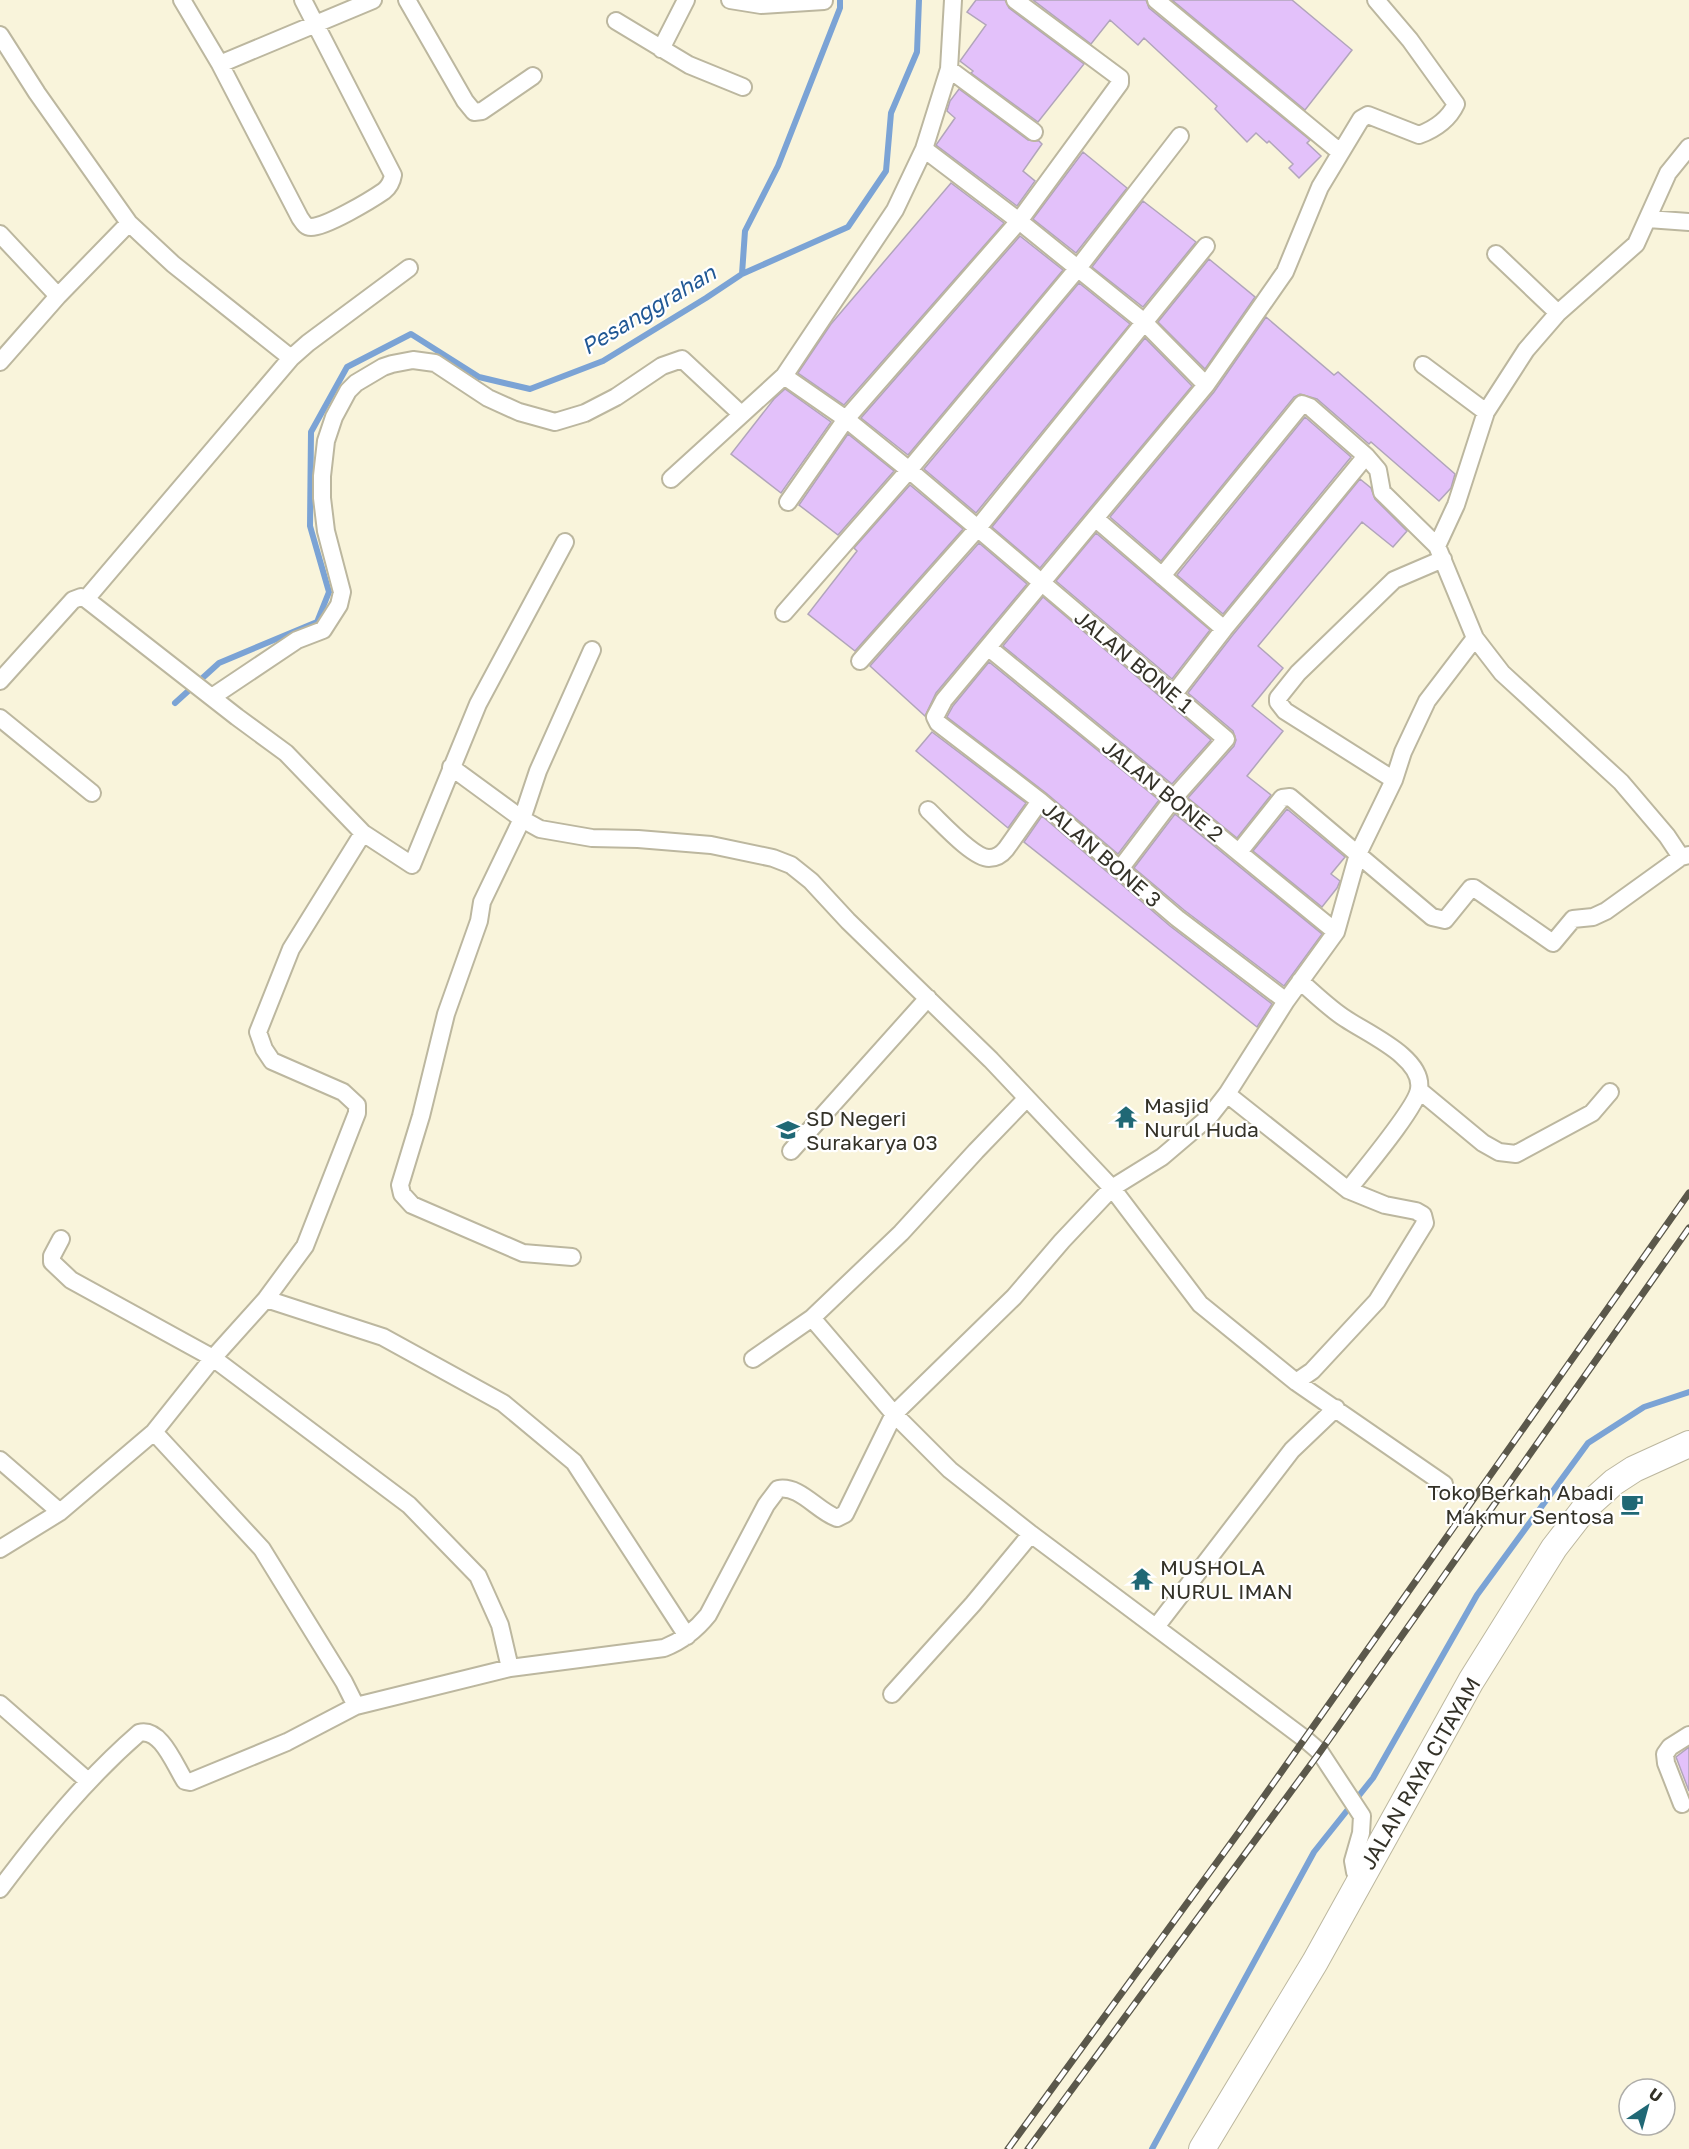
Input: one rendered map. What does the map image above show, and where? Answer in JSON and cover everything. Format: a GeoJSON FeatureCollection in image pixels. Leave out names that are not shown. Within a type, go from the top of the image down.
{"type":"FeatureCollection","features":[{"type":"Feature","properties":{"kind":"main road","name":"JALAN RAYA CITAYAM"},"geometry":{"type":"LineString","coordinates":[[1202,2149],[1315,1962],[1471,1682],[1554,1548],[1585,1508],[1614,1482],[1634,1469],[1689,1444]]}},
{"type":"Feature","properties":{"kind":"street"},"geometry":{"type":"LineString","coordinates":[[182,0],[220,64],[300,218],[305,226],[311,227],[334,220],[385,190],[393,178],[303,0]]}},
{"type":"Feature","properties":{"kind":"street"},"geometry":{"type":"LineString","coordinates":[[220,64],[374,0]]}},
{"type":"Feature","properties":{"kind":"street"},"geometry":{"type":"LineString","coordinates":[[407,0],[465,101],[474,112],[482,111],[533,76]]}},
{"type":"Feature","properties":{"kind":"street"},"geometry":{"type":"LineString","coordinates":[[661,49],[686,0]]}},
{"type":"Feature","properties":{"kind":"street"},"geometry":{"type":"LineString","coordinates":[[729,0],[761,5],[824,1]]}},
{"type":"Feature","properties":{"kind":"street"},"geometry":{"type":"LineString","coordinates":[[670,479],[784,376],[895,210],[924,149],[949,69],[953,0]]}},
{"type":"Feature","properties":{"kind":"street"},"geometry":{"type":"LineString","coordinates":[[788,502],[846,419],[1019,221],[1121,80],[1015,0]]}},
{"type":"Feature","properties":{"kind":"street"},"geometry":{"type":"LineString","coordinates":[[1156,0],[1340,152]]}},
{"type":"Feature","properties":{"kind":"street"},"geometry":{"type":"LineString","coordinates":[[989,648],[1206,385],[1285,272],[1320,187],[1361,119],[1368,115],[1419,135],[1430,131],[1448,118],[1456,104],[1410,40],[1376,0]]}},
{"type":"Feature","properties":{"kind":"street"},"geometry":{"type":"LineString","coordinates":[[616,21],[689,65],[743,87]]}},
{"type":"Feature","properties":{"kind":"street"},"geometry":{"type":"LineString","coordinates":[[0,35],[37,93],[129,223],[173,264],[291,358]]}},
{"type":"Feature","properties":{"kind":"street"},"geometry":{"type":"LineString","coordinates":[[949,69],[1034,132]]}},
{"type":"Feature","properties":{"kind":"street"},"geometry":{"type":"LineString","coordinates":[[784,613],[909,470],[1078,268],[1180,136]]}},
{"type":"Feature","properties":{"kind":"street"},"geometry":{"type":"LineString","coordinates":[[1394,780],[1286,711],[1278,702],[1278,698],[1298,673],[1394,580],[1440,553],[1486,412],[1526,350],[1558,313],[1636,244],[1668,173],[1689,147]]}},
{"type":"Feature","properties":{"kind":"street"},"geometry":{"type":"LineString","coordinates":[[924,149],[1019,221],[1143,321],[1206,385]]}},
{"type":"Feature","properties":{"kind":"street"},"geometry":{"type":"LineString","coordinates":[[1648,219],[1689,222]]}},
{"type":"Feature","properties":{"kind":"street"},"geometry":{"type":"LineString","coordinates":[[0,362],[58,296],[129,223]]}},
{"type":"Feature","properties":{"kind":"street"},"geometry":{"type":"LineString","coordinates":[[0,234],[58,296]]}},
{"type":"Feature","properties":{"kind":"street"},"geometry":{"type":"LineString","coordinates":[[860,661],[977,529],[1206,246]]}},
{"type":"Feature","properties":{"kind":"street"},"geometry":{"type":"LineString","coordinates":[[1496,254],[1558,313]]}},
{"type":"Feature","properties":{"kind":"street"},"geometry":{"type":"LineString","coordinates":[[86,600],[291,358],[408,268]]}},
{"type":"Feature","properties":{"kind":"street"},"geometry":{"type":"LineString","coordinates":[[212,697],[297,640],[323,630],[339,605],[342,592],[326,531],[322,498],[326,441],[338,407],[348,390],[382,367],[413,360],[435,363],[488,398],[519,412],[555,422],[590,410],[616,397],[662,366],[682,359],[741,414]]}},
{"type":"Feature","properties":{"kind":"street"},"geometry":{"type":"LineString","coordinates":[[1423,365],[1486,412]]}},
{"type":"Feature","properties":{"kind":"street","name":"JALAN BONE 1"},"geometry":{"type":"LineString","coordinates":[[784,376],[846,419],[909,470],[1226,739],[1173,799]]}},
{"type":"Feature","properties":{"kind":"street"},"geometry":{"type":"LineString","coordinates":[[1162,576],[1302,404],[1310,407],[1366,456],[1378,470],[1383,492],[1440,553],[1474,638],[1502,673],[1621,782],[1685,856],[1606,911],[1593,917],[1573,919],[1553,943],[1474,888],[1470,888],[1445,920],[1432,916],[1290,797],[1282,798],[1239,852]]}},
{"type":"Feature","properties":{"kind":"street"},"geometry":{"type":"LineString","coordinates":[[1173,695],[1366,456]]}},
{"type":"Feature","properties":{"kind":"street"},"geometry":{"type":"LineString","coordinates":[[1096,519],[1224,629]]}},
{"type":"Feature","properties":{"kind":"street"},"geometry":{"type":"LineString","coordinates":[[0,681],[73,600],[81,597],[286,753],[363,833],[412,865],[450,767],[478,704],[565,542]]}},
{"type":"Feature","properties":{"kind":"street"},"geometry":{"type":"LineString","coordinates":[[0,1889],[88,1781],[139,1732],[144,1731],[159,1738],[185,1781],[190,1782],[287,1742],[356,1706],[510,1668],[664,1648],[687,1636],[708,1615],[766,1505],[777,1490],[786,1488],[793,1491],[837,1518],[844,1514],[894,1414],[1014,1297],[1112,1188],[1162,1157],[1209,1117],[1227,1094],[1286,1001],[1336,932],[1358,854],[1394,780],[1403,752],[1427,701],[1474,638]]}},
{"type":"Feature","properties":{"kind":"street","name":"JALAN BONE 3"},"geometry":{"type":"LineString","coordinates":[[989,648],[944,700],[935,717],[938,723],[1040,801],[1177,918],[1286,1001]]}},
{"type":"Feature","properties":{"kind":"street","name":"JALAN BONE 2"},"geometry":{"type":"LineString","coordinates":[[989,648],[1336,932]]}},
{"type":"Feature","properties":{"kind":"street"},"geometry":{"type":"LineString","coordinates":[[572,1257],[523,1253],[412,1205],[402,1194],[400,1185],[421,1116],[446,1014],[479,921],[482,902],[522,819],[538,771],[592,650]]}},
{"type":"Feature","properties":{"kind":"street"},"geometry":{"type":"LineString","coordinates":[[0,718],[92,794]]}},
{"type":"Feature","properties":{"kind":"street"},"geometry":{"type":"LineString","coordinates":[[450,767],[522,819],[540,829],[592,838],[711,845],[773,858],[791,865],[811,881],[848,921],[992,1060],[1112,1188],[1200,1304],[1296,1382],[1444,1484]]}},
{"type":"Feature","properties":{"kind":"street"},"geometry":{"type":"LineString","coordinates":[[1120,869],[1173,799]]}},
{"type":"Feature","properties":{"kind":"street"},"geometry":{"type":"LineString","coordinates":[[928,810],[977,855],[989,858],[1001,854],[1006,849],[1040,801]]}},
{"type":"Feature","properties":{"kind":"street"},"geometry":{"type":"LineString","coordinates":[[0,1549],[60,1512],[154,1432],[213,1358],[266,1299],[305,1246],[357,1113],[357,1105],[343,1092],[272,1061],[264,1049],[258,1032],[291,949],[363,833]]}},
{"type":"Feature","properties":{"kind":"street"},"geometry":{"type":"LineString","coordinates":[[1300,981],[1344,1018],[1398,1052],[1419,1077],[1419,1090],[1410,1109],[1348,1190]]}},
{"type":"Feature","properties":{"kind":"street"},"geometry":{"type":"LineString","coordinates":[[791,1151],[928,998]]}},
{"type":"Feature","properties":{"kind":"street"},"geometry":{"type":"LineString","coordinates":[[1419,1090],[1483,1143],[1499,1152],[1516,1154],[1592,1113],[1610,1092]]}},
{"type":"Feature","properties":{"kind":"street"},"geometry":{"type":"LineString","coordinates":[[1227,1094],[1348,1190],[1386,1205],[1416,1211],[1423,1215],[1425,1223],[1377,1301],[1312,1371],[1296,1382]]}},
{"type":"Feature","properties":{"kind":"street"},"geometry":{"type":"LineString","coordinates":[[753,1359],[812,1318],[901,1233],[976,1150],[1027,1098]]}},
{"type":"Feature","properties":{"kind":"street"},"geometry":{"type":"LineString","coordinates":[[61,1239],[52,1256],[52,1262],[72,1280],[213,1358],[409,1504],[478,1576],[500,1625],[510,1668]]}},
{"type":"Feature","properties":{"kind":"street"},"geometry":{"type":"LineString","coordinates":[[266,1299],[383,1336],[503,1403],[574,1462],[687,1636]]}},
{"type":"Feature","properties":{"kind":"street"},"geometry":{"type":"LineString","coordinates":[[812,1318],[894,1414],[950,1470],[1031,1534],[1305,1738],[1320,1752],[1362,1816],[1361,1833],[1353,1861],[1359,1880]]}},
{"type":"Feature","properties":{"kind":"street"},"geometry":{"type":"LineString","coordinates":[[1156,1627],[1292,1450],[1336,1408]]}},
{"type":"Feature","properties":{"kind":"street"},"geometry":{"type":"LineString","coordinates":[[154,1432],[262,1549],[344,1682],[356,1706]]}},
{"type":"Feature","properties":{"kind":"street"},"geometry":{"type":"LineString","coordinates":[[0,1460],[60,1512]]}},
{"type":"Feature","properties":{"kind":"street"},"geometry":{"type":"LineString","coordinates":[[892,1694],[973,1604],[1031,1534]]}},
{"type":"Feature","properties":{"kind":"street"},"geometry":{"type":"LineString","coordinates":[[0,1704],[88,1781]]}},
{"type":"Feature","properties":{"kind":"street"},"geometry":{"type":"LineString","coordinates":[[1682,1804],[1666,1763],[1665,1754],[1670,1747],[1689,1735]]}},
{"type":"Feature","properties":{"kind":"building"},"geometry":{"type":"Polygon","coordinates":[[[976,0],[1005,0],[1009,8],[1084,64],[1038,122],[971,73],[973,71],[960,61],[986,25],[967,12],[976,0]]]}},
{"type":"Feature","properties":{"kind":"building"},"geometry":{"type":"Polygon","coordinates":[[[1033,0],[1146,0],[1149,8],[1310,140],[1307,143],[1321,156],[1299,178],[1289,168],[1293,164],[1269,141],[1267,143],[1256,133],[1247,142],[1215,109],[1217,106],[1144,38],[1138,45],[1110,20],[1091,44],[1033,0]]]}},
{"type":"Feature","properties":{"kind":"building"},"geometry":{"type":"Polygon","coordinates":[[[1172,0],[1292,0],[1352,50],[1305,110],[1172,0]]]}},
{"type":"Feature","properties":{"kind":"building"},"geometry":{"type":"Polygon","coordinates":[[[959,89],[1028,140],[1039,141],[1042,144],[1023,171],[1035,181],[1017,206],[936,145],[955,118],[947,111],[950,101],[959,89]]]}},
{"type":"Feature","properties":{"kind":"building"},"geometry":{"type":"Polygon","coordinates":[[[1083,152],[1127,188],[1076,253],[1033,219],[1083,152]]]}},
{"type":"Feature","properties":{"kind":"building"},"geometry":{"type":"Polygon","coordinates":[[[951,183],[1004,223],[844,405],[798,373],[831,324],[951,183]]]}},
{"type":"Feature","properties":{"kind":"building"},"geometry":{"type":"Polygon","coordinates":[[[1143,201],[1196,242],[1143,307],[1092,267],[1143,201]]]}},
{"type":"Feature","properties":{"kind":"building"},"geometry":{"type":"Polygon","coordinates":[[[1020,236],[1063,270],[908,455],[861,418],[1020,236]]]}},
{"type":"Feature","properties":{"kind":"building"},"geometry":{"type":"Polygon","coordinates":[[[1209,259],[1255,297],[1205,369],[1158,322],[1209,259]]]}},
{"type":"Feature","properties":{"kind":"building"},"geometry":{"type":"Polygon","coordinates":[[[1079,283],[1130,324],[976,513],[924,469],[1079,283]]]}},
{"type":"Feature","properties":{"kind":"building"},"geometry":{"type":"Polygon","coordinates":[[[1266,317],[1334,375],[1338,372],[1455,474],[1451,488],[1439,501],[1317,399],[1300,394],[1294,397],[1161,561],[1110,517],[1214,392],[1266,317]]]}},
{"type":"Feature","properties":{"kind":"building"},"geometry":{"type":"Polygon","coordinates":[[[1145,338],[1192,386],[1040,568],[992,527],[1145,338]]]}},
{"type":"Feature","properties":{"kind":"building"},"geometry":{"type":"Polygon","coordinates":[[[785,389],[831,422],[781,493],[731,454],[774,399],[785,389]]]}},
{"type":"Feature","properties":{"kind":"building"},"geometry":{"type":"Polygon","coordinates":[[[1305,417],[1351,457],[1223,614],[1177,575],[1305,417]]]}},
{"type":"Feature","properties":{"kind":"building"},"geometry":{"type":"Polygon","coordinates":[[[848,434],[894,471],[838,535],[799,505],[848,434]]]}},
{"type":"Feature","properties":{"kind":"building"},"geometry":{"type":"Polygon","coordinates":[[[1360,479],[1371,488],[1375,499],[1407,531],[1393,547],[1362,522],[1258,646],[1283,668],[1252,706],[1283,731],[1247,776],[1271,795],[1237,838],[1188,798],[1234,746],[1236,740],[1233,731],[1188,693],[1360,479]]]}},
{"type":"Feature","properties":{"kind":"building"},"geometry":{"type":"Polygon","coordinates":[[[910,485],[963,529],[855,651],[808,614],[857,551],[854,548],[910,485]]]}},
{"type":"Feature","properties":{"kind":"building"},"geometry":{"type":"Polygon","coordinates":[[[1096,533],[1210,630],[1172,679],[1056,581],[1096,533]]]}},
{"type":"Feature","properties":{"kind":"building"},"geometry":{"type":"Polygon","coordinates":[[[979,543],[1027,584],[936,693],[925,716],[870,666],[979,543]]]}},
{"type":"Feature","properties":{"kind":"building"},"geometry":{"type":"Polygon","coordinates":[[[1043,597],[1211,740],[1172,784],[1003,646],[1043,597]]]}},
{"type":"Feature","properties":{"kind":"building"},"geometry":{"type":"Polygon","coordinates":[[[989,662],[1159,800],[1118,854],[1046,793],[947,717],[953,706],[989,662]]]}},
{"type":"Feature","properties":{"kind":"building"},"geometry":{"type":"Polygon","coordinates":[[[932,732],[1026,803],[1008,828],[916,751],[932,732]]]}},
{"type":"Feature","properties":{"kind":"building"},"geometry":{"type":"Polygon","coordinates":[[[1287,809],[1345,857],[1331,874],[1340,881],[1337,888],[1322,907],[1253,851],[1287,809]]]}},
{"type":"Feature","properties":{"kind":"building"},"geometry":{"type":"Polygon","coordinates":[[[1175,814],[1322,934],[1284,986],[1184,910],[1134,868],[1175,814]]]}},
{"type":"Feature","properties":{"kind":"building"},"geometry":{"type":"Polygon","coordinates":[[[1042,816],[1170,926],[1272,1004],[1257,1027],[1024,842],[1042,816]]]}},
{"type":"Feature","properties":{"kind":"building"},"geometry":{"type":"Polygon","coordinates":[[[1689,1747],[1689,1791],[1676,1757],[1689,1747]]]}},
{"type":"Feature","properties":{"kind":"waterway"},"geometry":{"type":"LineString","coordinates":[[742,274],[745,231],[778,166],[840,8],[840,0]]}},
{"type":"Feature","properties":{"kind":"waterway","name":"Pesanggrahan"},"geometry":{"type":"LineString","coordinates":[[175,703],[219,663],[317,622],[329,592],[310,526],[311,432],[347,367],[411,334],[479,377],[530,389],[603,361],[742,274],[848,227],[886,171],[891,113],[917,52],[919,0]]}},
{"type":"Feature","properties":{"kind":"waterway"},"geometry":{"type":"LineString","coordinates":[[1152,2149],[1314,1852],[1373,1778],[1477,1595],[1588,1443],[1644,1407],[1689,1392]]}},
{"type":"Feature","properties":{"kind":"railway"},"geometry":{"type":"LineString","coordinates":[[1008,2149],[1239,1832],[1689,1193]]}},
{"type":"Feature","properties":{"kind":"railway"},"geometry":{"type":"LineString","coordinates":[[1028,2149],[1320,1752],[1689,1228]]}},
{"type":"Feature","properties":{"kind":"place","name":"Masjid Nurul Huda"},"geometry":{"type":"Point","coordinates":[1126,1117]}},
{"type":"Feature","properties":{"kind":"place","name":"SD Negeri Surakarya 03"},"geometry":{"type":"Point","coordinates":[788,1130]}},
{"type":"Feature","properties":{"kind":"place","name":"Toko Berkah Abadi Makmur Sentosa"},"geometry":{"type":"Point","coordinates":[1632,1504]}},
{"type":"Feature","properties":{"kind":"place","name":"MUSHOLA NURUL IMAN"},"geometry":{"type":"Point","coordinates":[1142,1579]}}]}
